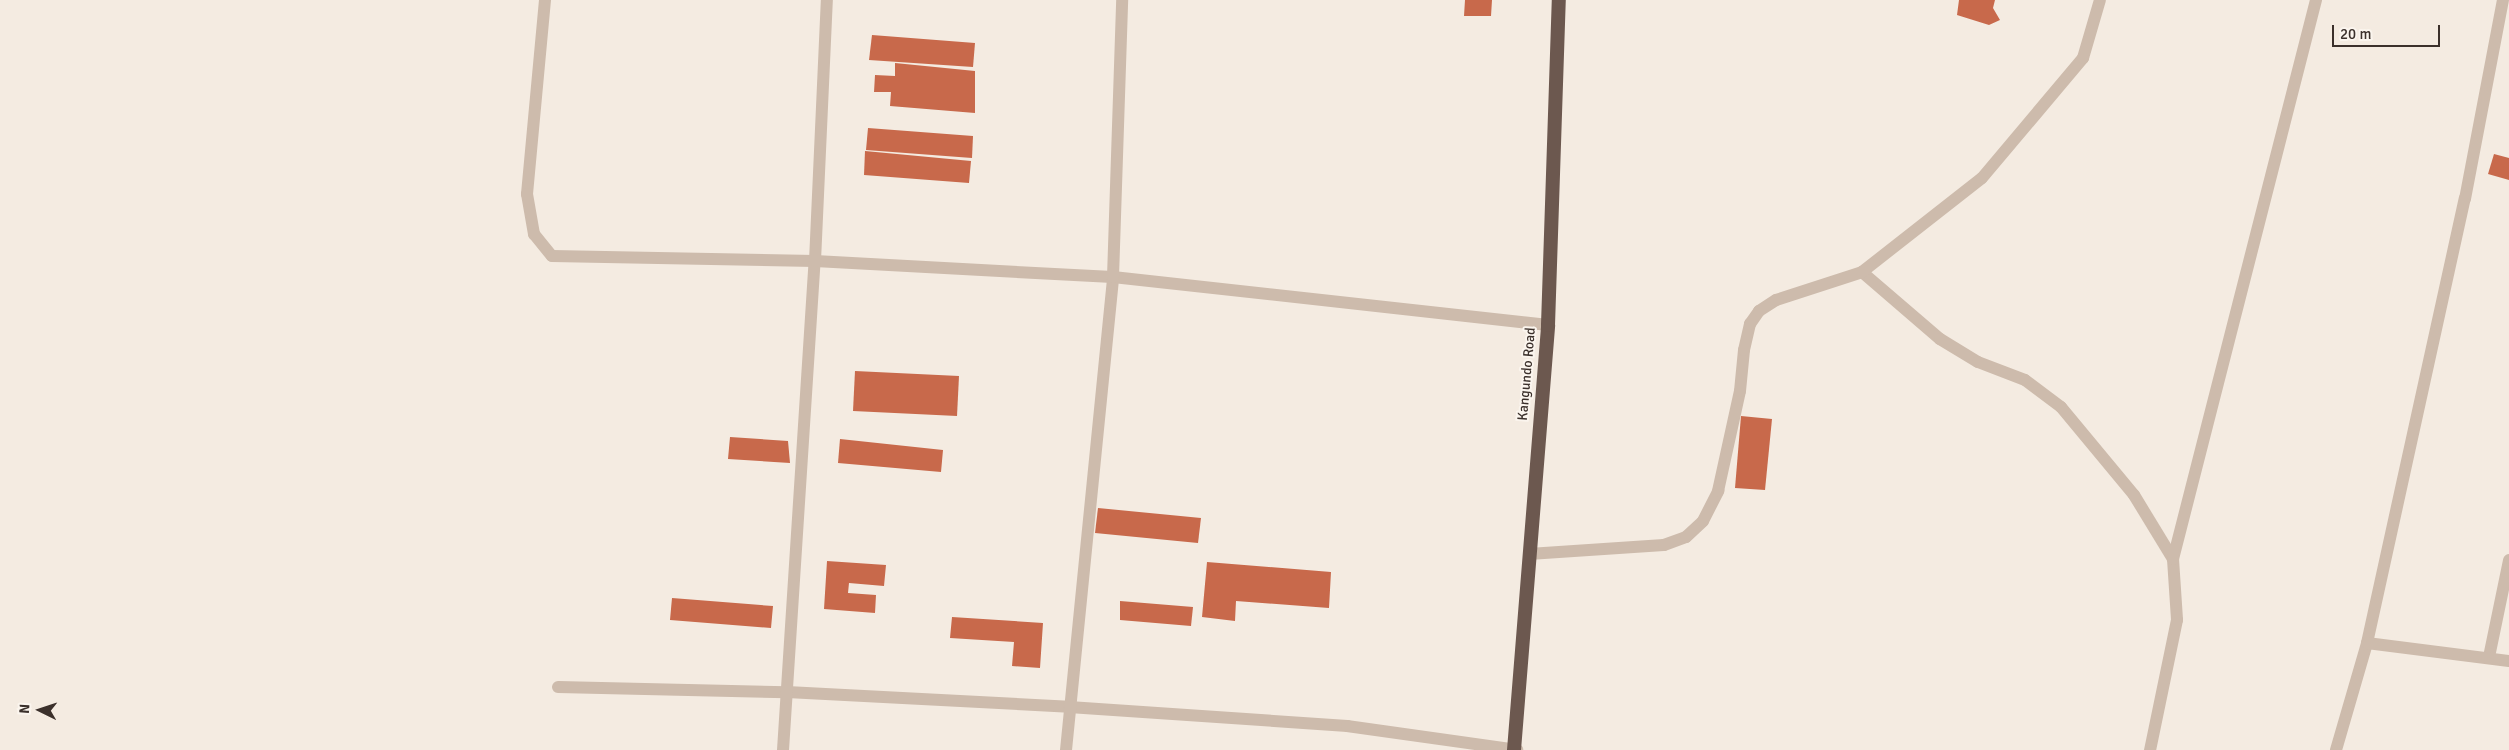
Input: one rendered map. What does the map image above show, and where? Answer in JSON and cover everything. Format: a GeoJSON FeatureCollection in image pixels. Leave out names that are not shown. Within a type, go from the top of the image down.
{"type":"FeatureCollection","features":[{"type":"Feature","properties":{"kind":"highway","name":"Kangundo Road"},"geometry":{"type":"LineString","coordinates":[[1515,750],[1548,325],[1559,0]]}},
{"type":"Feature","properties":{"kind":"street"},"geometry":{"type":"LineString","coordinates":[[545,0],[527,194],[534,234],[552,256],[815,261],[1113,277],[1548,325]]}},
{"type":"Feature","properties":{"kind":"street"},"geometry":{"type":"LineString","coordinates":[[784,750],[815,261],[827,0]]}},
{"type":"Feature","properties":{"kind":"street"},"geometry":{"type":"LineString","coordinates":[[1066,750],[1113,277],[1122,0]]}},
{"type":"Feature","properties":{"kind":"street"},"geometry":{"type":"LineString","coordinates":[[1529,554],[1664,545],[1686,537],[1703,521],[1718,491],[1750,324],[1760,310],[1776,300],[1862,272],[1982,178],[2083,58],[2100,0]]}},
{"type":"Feature","properties":{"kind":"street"},"geometry":{"type":"LineString","coordinates":[[2150,750],[2177,620],[2173,560],[2316,0]]}},
{"type":"Feature","properties":{"kind":"street"},"geometry":{"type":"LineString","coordinates":[[2336,750],[2367,643],[2465,199],[2503,0]]}},
{"type":"Feature","properties":{"kind":"street"},"geometry":{"type":"LineString","coordinates":[[1862,272],[1940,339],[1978,362],[2025,380],[2061,407],[2134,495],[2173,560]]}},
{"type":"Feature","properties":{"kind":"street"},"geometry":{"type":"LineString","coordinates":[[2489,657],[2509,560]]}},
{"type":"Feature","properties":{"kind":"street"},"geometry":{"type":"LineString","coordinates":[[2367,643],[2509,661]]}},
{"type":"Feature","properties":{"kind":"street"},"geometry":{"type":"LineString","coordinates":[[558,687],[787,692],[1069,707],[1347,726],[1515,750]]}},
{"type":"Feature","properties":{"kind":"building"},"geometry":{"type":"Polygon","coordinates":[[[1465,0],[1492,0],[1491,16],[1464,16],[1465,0]]]}},
{"type":"Feature","properties":{"kind":"building"},"geometry":{"type":"Polygon","coordinates":[[[1959,0],[1995,0],[1993,8],[2000,20],[1989,25],[1957,15],[1959,0]]]}},
{"type":"Feature","properties":{"kind":"building"},"geometry":{"type":"Polygon","coordinates":[[[872,35],[975,43],[973,67],[869,60],[872,35]]]}},
{"type":"Feature","properties":{"kind":"building"},"geometry":{"type":"Polygon","coordinates":[[[895,63],[975,71],[975,113],[890,106],[891,92],[874,92],[875,75],[895,76],[895,63]]]}},
{"type":"Feature","properties":{"kind":"building"},"geometry":{"type":"Polygon","coordinates":[[[868,128],[973,136],[972,158],[866,150],[868,128]]]}},
{"type":"Feature","properties":{"kind":"building"},"geometry":{"type":"Polygon","coordinates":[[[865,151],[971,161],[969,183],[864,175],[865,151]]]}},
{"type":"Feature","properties":{"kind":"building"},"geometry":{"type":"Polygon","coordinates":[[[2494,154],[2509,158],[2509,180],[2488,174],[2494,154]]]}},
{"type":"Feature","properties":{"kind":"building"},"geometry":{"type":"Polygon","coordinates":[[[855,371],[959,376],[957,416],[853,411],[855,371]]]}},
{"type":"Feature","properties":{"kind":"building"},"geometry":{"type":"Polygon","coordinates":[[[1741,416],[1772,419],[1765,490],[1735,488],[1741,416]]]}},
{"type":"Feature","properties":{"kind":"building"},"geometry":{"type":"Polygon","coordinates":[[[730,437],[788,441],[790,463],[728,459],[730,437]]]}},
{"type":"Feature","properties":{"kind":"building"},"geometry":{"type":"Polygon","coordinates":[[[840,439],[943,450],[941,472],[838,463],[840,439]]]}},
{"type":"Feature","properties":{"kind":"building"},"geometry":{"type":"Polygon","coordinates":[[[1098,508],[1201,518],[1198,543],[1095,533],[1098,508]]]}},
{"type":"Feature","properties":{"kind":"building"},"geometry":{"type":"Polygon","coordinates":[[[827,561],[886,565],[884,586],[849,583],[848,593],[876,595],[875,613],[824,609],[827,561]]]}},
{"type":"Feature","properties":{"kind":"building"},"geometry":{"type":"Polygon","coordinates":[[[1207,562],[1331,572],[1329,608],[1236,601],[1235,621],[1202,617],[1207,562]]]}},
{"type":"Feature","properties":{"kind":"building"},"geometry":{"type":"Polygon","coordinates":[[[672,598],[773,606],[771,628],[670,620],[672,598]]]}},
{"type":"Feature","properties":{"kind":"building"},"geometry":{"type":"Polygon","coordinates":[[[1120,601],[1193,607],[1191,626],[1120,620],[1120,601]]]}},
{"type":"Feature","properties":{"kind":"building"},"geometry":{"type":"Polygon","coordinates":[[[952,617],[1043,623],[1040,668],[1012,666],[1014,642],[950,638],[952,617]]]}}]}
